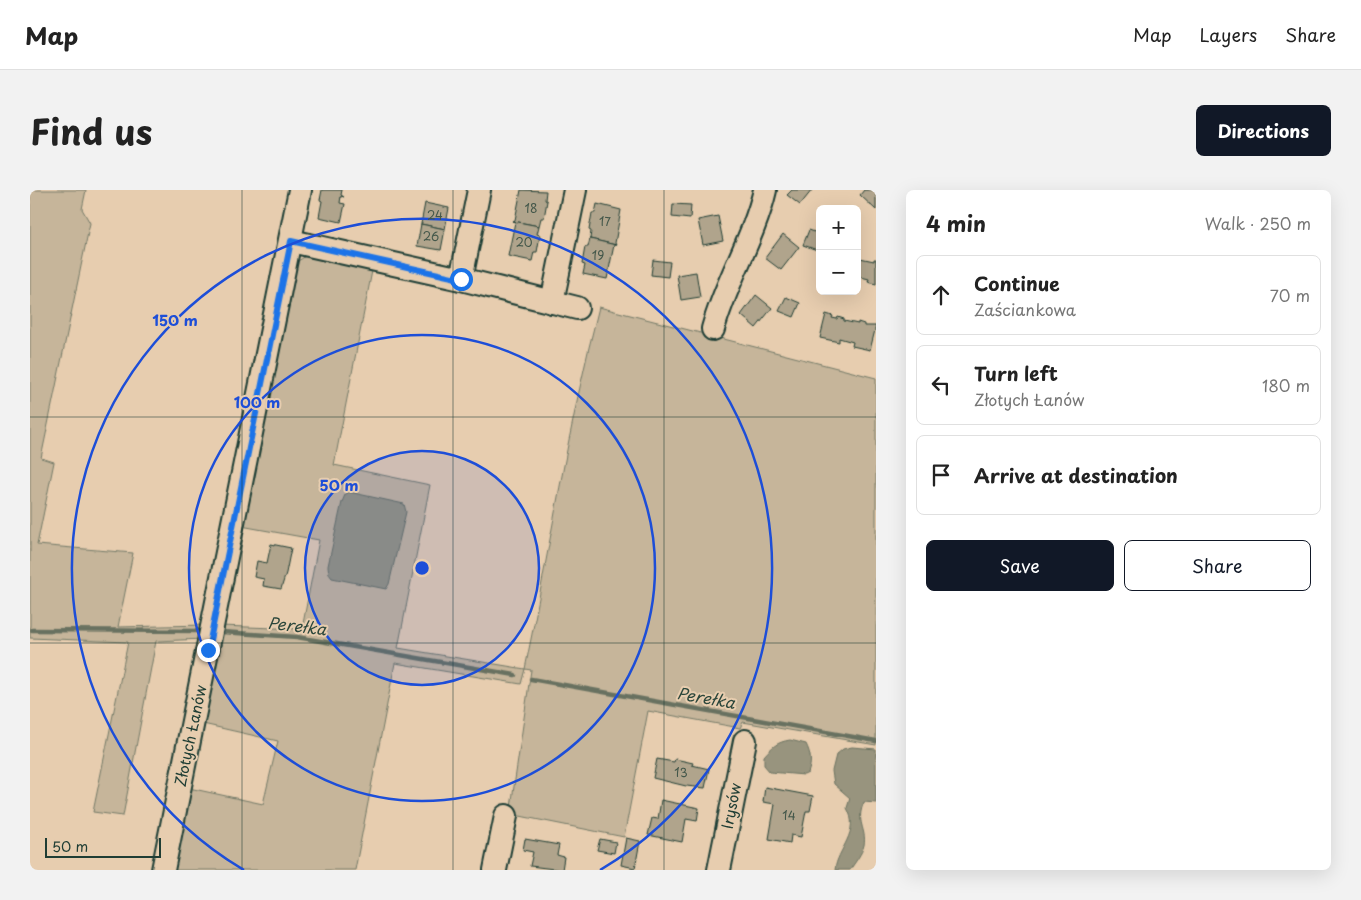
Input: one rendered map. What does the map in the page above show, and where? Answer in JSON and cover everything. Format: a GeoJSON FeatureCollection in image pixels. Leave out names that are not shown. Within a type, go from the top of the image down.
{"type":"FeatureCollection","features":[{"type":"Feature","properties":{"kind":"street","name":"Złotych Łanów"},"geometry":{"type":"LineString","coordinates":[[163,870],[300,190]]}},
{"type":"Feature","properties":{"kind":"street"},"geometry":{"type":"LineString","coordinates":[[461,279],[478,190]]}},
{"type":"Feature","properties":{"kind":"street"},"geometry":{"type":"LineString","coordinates":[[552,302],[575,190]]}},
{"type":"Feature","properties":{"kind":"street"},"geometry":{"type":"LineString","coordinates":[[713,329],[718,312],[757,218],[765,190]]}},
{"type":"Feature","properties":{"kind":"street"},"geometry":{"type":"LineString","coordinates":[[291,241],[461,279],[577,308]]}},
{"type":"Feature","properties":{"kind":"street","name":"Irysów"},"geometry":{"type":"LineString","coordinates":[[719,870],[745,741]]}},
{"type":"Feature","properties":{"kind":"street"},"geometry":{"type":"LineString","coordinates":[[495,870],[506,816]]}},
{"type":"Feature","properties":{"kind":"shaded area"},"geometry":{"type":"Polygon","coordinates":[[[30,190],[86,190],[82,209],[90,223],[41,458],[54,462],[37,545],[133,553],[118,627],[206,625],[204,639],[156,641],[123,816],[93,812],[128,642],[30,638],[30,190]]]}},
{"type":"Feature","properties":{"kind":"shaded area"},"geometry":{"type":"Polygon","coordinates":[[[306,256],[372,271],[334,465],[430,485],[398,648],[525,669],[521,684],[395,663],[355,870],[172,870],[189,788],[263,804],[278,741],[203,724],[220,626],[302,629],[319,540],[241,526],[293,264],[306,256]]]}},
{"type":"Feature","properties":{"kind":"shaded area"},"geometry":{"type":"Polygon","coordinates":[[[599,307],[876,378],[876,745],[743,722],[740,728],[648,711],[624,837],[510,814],[531,670],[525,669],[578,397],[599,307]]]}},
{"type":"Feature","properties":{"kind":"shaded area"},"geometry":{"type":"Polygon","coordinates":[[[349,492],[404,504],[406,512],[389,584],[386,589],[332,578],[329,574],[328,566],[342,502],[345,495],[349,492]]]}},
{"type":"Feature","properties":{"kind":"shaded area"},"geometry":{"type":"Polygon","coordinates":[[[790,740],[806,744],[810,758],[808,773],[804,775],[770,772],[764,765],[764,756],[775,745],[790,740]]]}},
{"type":"Feature","properties":{"kind":"shaded area"},"geometry":{"type":"Polygon","coordinates":[[[852,747],[876,749],[876,803],[864,802],[861,820],[864,845],[858,858],[850,870],[835,870],[850,833],[851,817],[847,808],[850,798],[834,784],[832,771],[836,755],[843,749],[852,747]]]}},
{"type":"Feature","properties":{"kind":"building"},"geometry":{"type":"Polygon","coordinates":[[[322,190],[342,190],[341,195],[344,197],[341,196],[340,203],[345,204],[341,222],[319,217],[322,190]]]}},
{"type":"Feature","properties":{"kind":"building"},"geometry":{"type":"Polygon","coordinates":[[[521,190],[546,191],[545,200],[547,201],[544,218],[541,218],[539,226],[513,221],[515,220],[521,190]]]}},
{"type":"Feature","properties":{"kind":"building"},"geometry":{"type":"Polygon","coordinates":[[[792,190],[812,190],[800,205],[787,195],[792,190]]]}},
{"type":"Feature","properties":{"kind":"building"},"geometry":{"type":"Polygon","coordinates":[[[864,190],[876,190],[876,210],[860,195],[864,190]]]}},
{"type":"Feature","properties":{"kind":"building"},"geometry":{"type":"Polygon","coordinates":[[[425,203],[449,208],[445,229],[421,224],[425,203]]]}},
{"type":"Feature","properties":{"kind":"building"},"geometry":{"type":"Polygon","coordinates":[[[597,204],[621,210],[616,245],[590,239],[591,231],[589,230],[592,213],[595,213],[597,204]]]}},
{"type":"Feature","properties":{"kind":"building"},"geometry":{"type":"Polygon","coordinates":[[[673,204],[691,205],[690,219],[672,217],[673,204]]]}},
{"type":"Feature","properties":{"kind":"building"},"geometry":{"type":"Polygon","coordinates":[[[718,216],[723,241],[703,245],[698,220],[718,216]]]}},
{"type":"Feature","properties":{"kind":"building"},"geometry":{"type":"Polygon","coordinates":[[[513,221],[539,226],[537,234],[540,235],[537,252],[534,252],[532,261],[508,256],[515,222],[513,221]]]}},
{"type":"Feature","properties":{"kind":"building"},"geometry":{"type":"Polygon","coordinates":[[[421,224],[445,229],[441,250],[417,246],[421,224]]]}},
{"type":"Feature","properties":{"kind":"building"},"geometry":{"type":"Polygon","coordinates":[[[809,230],[816,233],[816,250],[803,245],[809,230]]]}},
{"type":"Feature","properties":{"kind":"building"},"geometry":{"type":"Polygon","coordinates":[[[783,234],[799,247],[781,270],[765,258],[783,234]]]}},
{"type":"Feature","properties":{"kind":"building"},"geometry":{"type":"Polygon","coordinates":[[[590,239],[616,245],[614,245],[607,279],[583,274],[585,265],[582,264],[585,247],[588,247],[590,239]]]}},
{"type":"Feature","properties":{"kind":"building"},"geometry":{"type":"Polygon","coordinates":[[[861,258],[874,261],[876,259],[876,284],[868,282],[869,279],[861,277],[861,258]]]}},
{"type":"Feature","properties":{"kind":"building"},"geometry":{"type":"Polygon","coordinates":[[[653,260],[670,262],[668,277],[651,275],[653,260]]]}},
{"type":"Feature","properties":{"kind":"building"},"geometry":{"type":"Polygon","coordinates":[[[696,272],[700,297],[681,300],[677,275],[696,272]]]}},
{"type":"Feature","properties":{"kind":"building"},"geometry":{"type":"Polygon","coordinates":[[[756,295],[772,308],[756,328],[741,315],[756,295]]]}},
{"type":"Feature","properties":{"kind":"building"},"geometry":{"type":"Polygon","coordinates":[[[786,297],[800,303],[794,317],[779,311],[786,297]]]}},
{"type":"Feature","properties":{"kind":"building"},"geometry":{"type":"Polygon","coordinates":[[[826,314],[833,316],[832,318],[844,319],[844,321],[858,324],[858,322],[864,324],[864,326],[876,326],[870,350],[852,346],[853,342],[839,338],[839,342],[820,338],[826,314]]]}},
{"type":"Feature","properties":{"kind":"building"},"geometry":{"type":"Polygon","coordinates":[[[271,544],[291,548],[281,589],[263,586],[264,579],[254,577],[257,561],[267,563],[271,544]]]}},
{"type":"Feature","properties":{"kind":"building"},"geometry":{"type":"Polygon","coordinates":[[[657,759],[674,762],[675,759],[709,769],[705,788],[686,786],[653,778],[657,759]]]}},
{"type":"Feature","properties":{"kind":"building"},"geometry":{"type":"Polygon","coordinates":[[[765,787],[813,796],[810,811],[806,811],[801,837],[791,835],[790,843],[769,839],[775,804],[763,802],[765,787]]]}},
{"type":"Feature","properties":{"kind":"building"},"geometry":{"type":"Polygon","coordinates":[[[661,800],[699,808],[697,821],[686,819],[682,842],[648,835],[652,818],[658,819],[661,800]]]}},
{"type":"Feature","properties":{"kind":"building"},"geometry":{"type":"Polygon","coordinates":[[[626,838],[640,841],[635,868],[621,865],[626,838]]]}},
{"type":"Feature","properties":{"kind":"building"},"geometry":{"type":"Polygon","coordinates":[[[525,839],[559,845],[557,855],[564,857],[562,870],[530,866],[533,852],[523,850],[525,839]]]}},
{"type":"Feature","properties":{"kind":"building"},"geometry":{"type":"Polygon","coordinates":[[[600,839],[616,842],[614,853],[597,850],[600,839]]]}},
{"type":"Feature","properties":{"kind":"waterway","name":"Perełka"},"geometry":{"type":"LineString","coordinates":[[32,630],[201,631]]}},
{"type":"Feature","properties":{"kind":"waterway","name":"Perełka"},"geometry":{"type":"LineString","coordinates":[[222,632],[297,637],[515,675]]}},
{"type":"Feature","properties":{"kind":"waterway","name":"Perełka"},"geometry":{"type":"LineString","coordinates":[[531,679],[876,741]]}},
{"type":"Feature","properties":{"kind":"route"},"geometry":{"type":"LineString","coordinates":[[208,650],[291,241],[461,279]]}}]}
